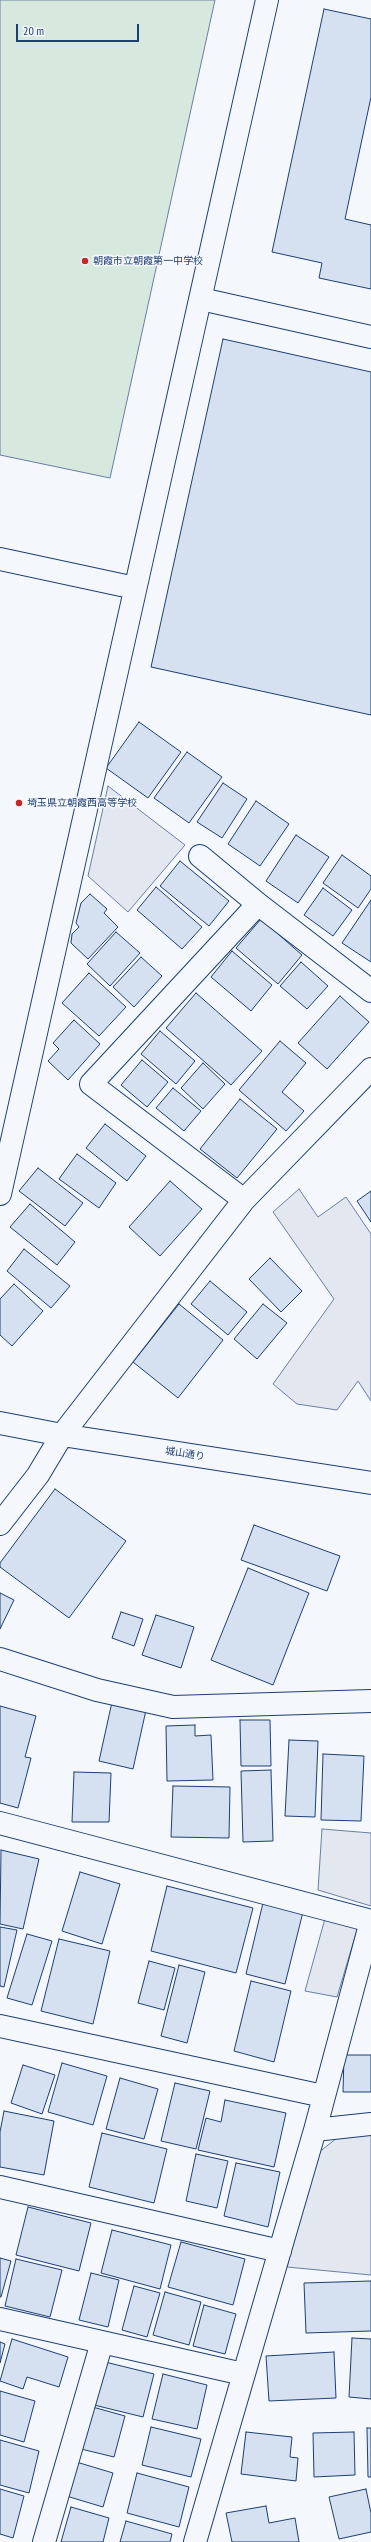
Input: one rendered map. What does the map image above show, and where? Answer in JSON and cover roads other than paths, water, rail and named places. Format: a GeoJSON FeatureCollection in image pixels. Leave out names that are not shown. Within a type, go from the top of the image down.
{"type":"FeatureCollection","features":[{"type":"Feature","properties":{"kind":"street"},"geometry":{"type":"LineString","coordinates":[[0,1194],[267,0]]}},
{"type":"Feature","properties":{"kind":"street"},"geometry":{"type":"LineString","coordinates":[[201,300],[371,337]]}},
{"type":"Feature","properties":{"kind":"street"},"geometry":{"type":"LineString","coordinates":[[0,558],[135,588]]}},
{"type":"Feature","properties":{"kind":"street"},"geometry":{"type":"LineString","coordinates":[[200,856],[258,904],[371,991]]}},
{"type":"Feature","properties":{"kind":"street"},"geometry":{"type":"LineString","coordinates":[[244,1200],[91,1084],[258,904]]}},
{"type":"Feature","properties":{"kind":"street"},"geometry":{"type":"LineString","coordinates":[[0,1524],[38,1475],[62,1435],[244,1200],[371,1069]]}},
{"type":"Feature","properties":{"kind":"street","name":"城山通り"},"geometry":{"type":"LineString","coordinates":[[0,1423],[62,1435],[371,1483]]}},
{"type":"Feature","properties":{"kind":"street"},"geometry":{"type":"LineString","coordinates":[[0,1660],[97,1690],[173,1707],[371,1701]]}},
{"type":"Feature","properties":{"kind":"street"},"geometry":{"type":"LineString","coordinates":[[0,1824],[371,1921],[315,2130],[243,2374],[196,2542]]}},
{"type":"Feature","properties":{"kind":"street"},"geometry":{"type":"LineString","coordinates":[[0,2026],[323,2096]]}},
{"type":"Feature","properties":{"kind":"street"},"geometry":{"type":"LineString","coordinates":[[315,2130],[371,2124]]}},
{"type":"Feature","properties":{"kind":"street"},"geometry":{"type":"LineString","coordinates":[[0,2187],[280,2251]]}},
{"type":"Feature","properties":{"kind":"street"},"geometry":{"type":"LineString","coordinates":[[0,2319],[243,2374]]}},
{"type":"Feature","properties":{"kind":"street"},"geometry":{"type":"LineString","coordinates":[[44,2542],[102,2342]]}},
{"type":"Feature","properties":{"kind":"place","name":"朝霞市立朝霞第一中学校"},"geometry":{"type":"Point","coordinates":[85,261]}},
{"type":"Feature","properties":{"kind":"place","name":"埼玉県立朝霞西高等学校"},"geometry":{"type":"Point","coordinates":[19,803]}}]}
